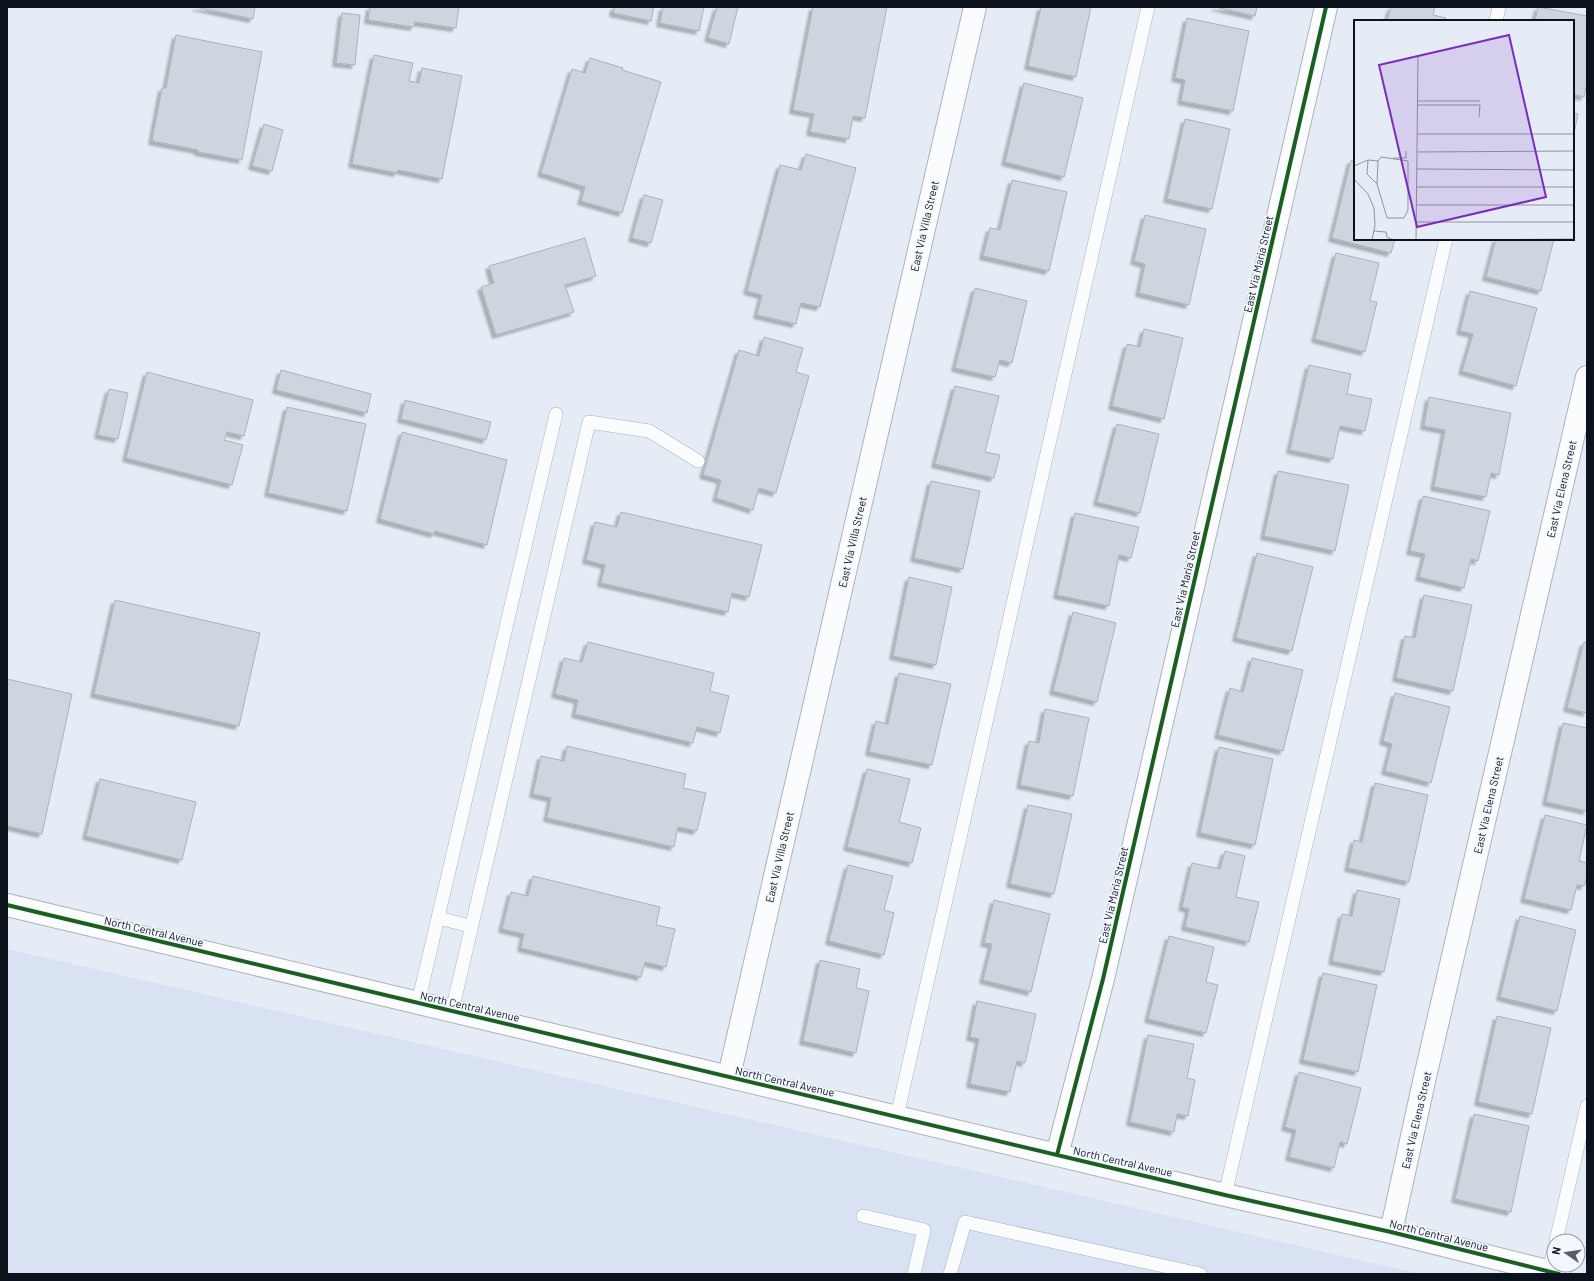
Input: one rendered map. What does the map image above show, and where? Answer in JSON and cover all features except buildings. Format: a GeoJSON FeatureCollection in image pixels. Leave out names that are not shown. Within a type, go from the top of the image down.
{"type":"FeatureCollection","features":[{"type":"Feature","properties":{"kind":"street","name":"East Via Villa Street"},"geometry":{"type":"LineString","coordinates":[[729,1076],[975,7]]}},
{"type":"Feature","properties":{"kind":"street","name":"East Via Maria Street"},"geometry":{"type":"LineString","coordinates":[[1057,1155],[1103,979],[1326,7]]}},
{"type":"Feature","properties":{"kind":"street","name":"East Via Elena Street"},"geometry":{"type":"LineString","coordinates":[[1391,1232],[1425,1077],[1587,377]]}},
{"type":"Feature","properties":{"kind":"street","name":"North Central Avenue"},"geometry":{"type":"LineString","coordinates":[[7,905],[1225,1195],[1391,1232],[1546,1271]]}},
{"type":"Feature","properties":{"kind":"lane"},"geometry":{"type":"LineString","coordinates":[[896,1116],[1148,7]]}},
{"type":"Feature","properties":{"kind":"lane"},"geometry":{"type":"LineString","coordinates":[[1496,20],[1499,7]]}},
{"type":"Feature","properties":{"kind":"lane"},"geometry":{"type":"LineString","coordinates":[[1225,1195],[1446,240]]}},
{"type":"Feature","properties":{"kind":"lane"},"geometry":{"type":"LineString","coordinates":[[418,1003],[556,414]]}},
{"type":"Feature","properties":{"kind":"lane"},"geometry":{"type":"LineString","coordinates":[[452,1011],[589,422],[649,432],[698,461]]}},
{"type":"Feature","properties":{"kind":"lane"},"geometry":{"type":"LineString","coordinates":[[438,918],[471,926]]}},
{"type":"Feature","properties":{"kind":"lane"},"geometry":{"type":"LineString","coordinates":[[1558,1233],[1587,1106]]}},
{"type":"Feature","properties":{"kind":"lane"},"geometry":{"type":"LineString","coordinates":[[863,1216],[924,1230],[914,1274]]}},
{"type":"Feature","properties":{"kind":"lane"},"geometry":{"type":"LineString","coordinates":[[950,1274],[965,1222],[1200,1274]]}},
{"type":"Feature","properties":{"kind":"shaded area"},"geometry":{"type":"Polygon","coordinates":[[[7,949],[914,1157],[1420,1274],[7,1274],[7,949]]]}},
{"type":"Feature","properties":{"kind":"cycle path"},"geometry":{"type":"LineString","coordinates":[[1057,1155],[1103,979],[1326,7]]}},
{"type":"Feature","properties":{"kind":"cycle path"},"geometry":{"type":"LineString","coordinates":[[7,905],[1225,1195],[1391,1232],[1559,1274]]}}]}
